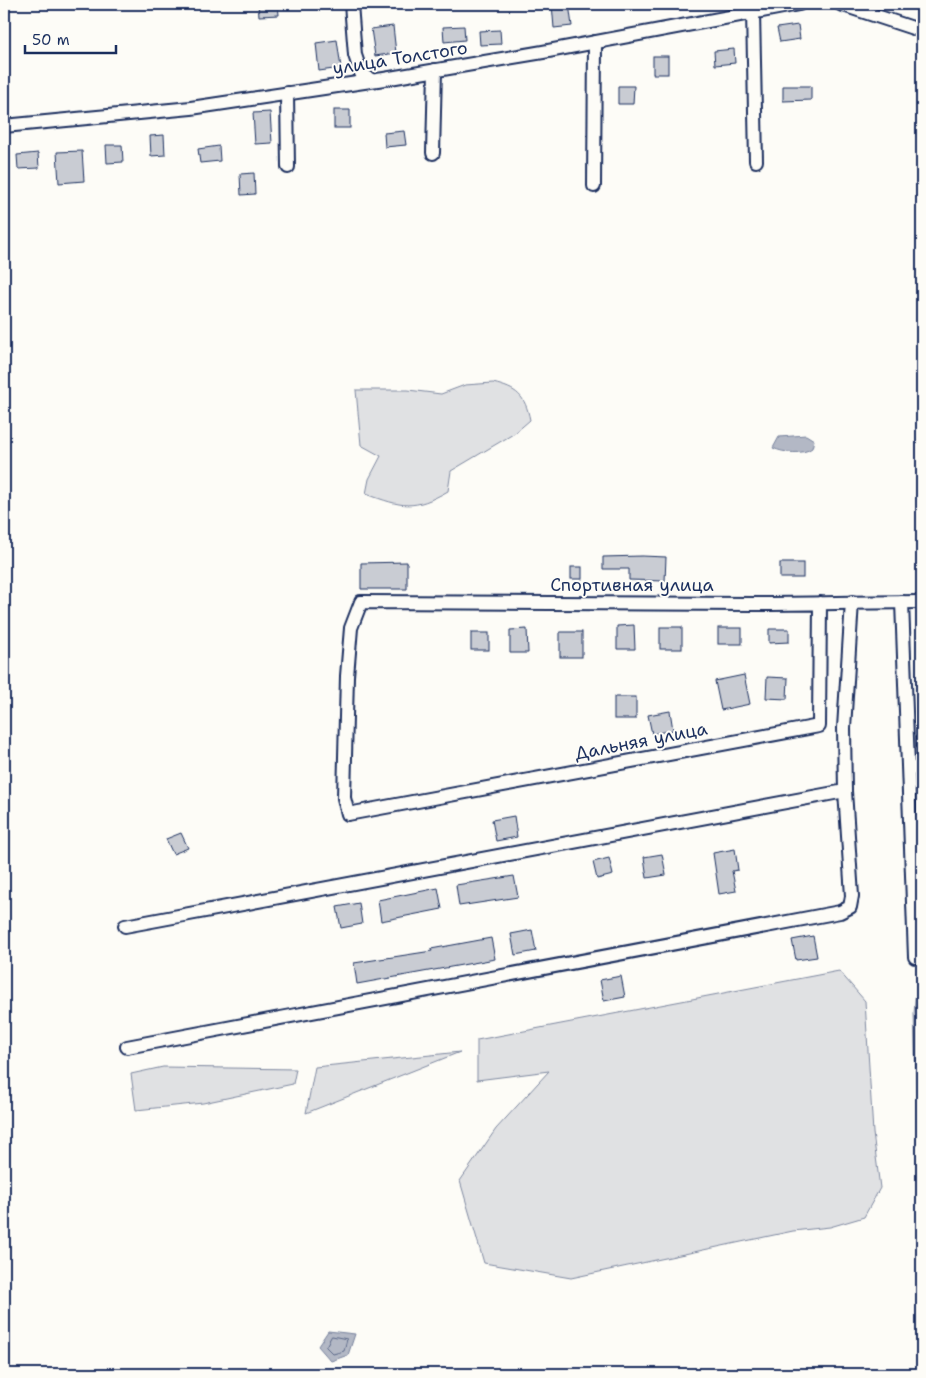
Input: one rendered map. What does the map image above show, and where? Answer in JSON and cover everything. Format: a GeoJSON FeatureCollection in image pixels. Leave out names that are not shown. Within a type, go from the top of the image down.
{"type":"FeatureCollection","features":[{"type":"Feature","properties":{"kind":"street"},"geometry":{"type":"LineString","coordinates":[[351,4],[355,55],[361,73],[371,80]]}},
{"type":"Feature","properties":{"kind":"street","name":"улица Толстого"},"geometry":{"type":"LineString","coordinates":[[4,126],[191,108],[435,70],[799,4]]}},
{"type":"Feature","properties":{"kind":"street"},"geometry":{"type":"LineString","coordinates":[[840,4],[922,32]]}},
{"type":"Feature","properties":{"kind":"street"},"geometry":{"type":"LineString","coordinates":[[753,12],[756,161]]}},
{"type":"Feature","properties":{"kind":"street"},"geometry":{"type":"LineString","coordinates":[[594,186],[595,42]]}},
{"type":"Feature","properties":{"kind":"street"},"geometry":{"type":"LineString","coordinates":[[433,153],[435,70]]}},
{"type":"Feature","properties":{"kind":"street"},"geometry":{"type":"LineString","coordinates":[[287,93],[288,166]]}},
{"type":"Feature","properties":{"kind":"street","name":"Спортивная улица"},"geometry":{"type":"LineString","coordinates":[[348,814],[344,798],[347,676],[351,628],[361,602],[922,602]]}},
{"type":"Feature","properties":{"kind":"street"},"geometry":{"type":"LineString","coordinates":[[127,1047],[840,912],[850,907],[852,896],[845,792],[844,728],[852,602]]}},
{"type":"Feature","properties":{"kind":"street"},"geometry":{"type":"LineString","coordinates":[[902,602],[919,957]]}},
{"type":"Feature","properties":{"kind":"street","name":"Дальняя улица"},"geometry":{"type":"LineString","coordinates":[[348,814],[819,726],[820,603]]}},
{"type":"Feature","properties":{"kind":"street"},"geometry":{"type":"LineString","coordinates":[[909,767],[922,770]]}},
{"type":"Feature","properties":{"kind":"street"},"geometry":{"type":"LineString","coordinates":[[124,926],[845,792]]}},
{"type":"Feature","properties":{"kind":"shaded area"},"geometry":{"type":"Polygon","coordinates":[[[493,383],[519,394],[528,411],[530,420],[515,433],[451,471],[448,491],[426,502],[408,505],[399,504],[366,494],[369,479],[381,456],[361,445],[356,390],[408,390],[441,394],[465,385],[493,383]]]}},
{"type":"Feature","properties":{"kind":"shaded area"},"geometry":{"type":"Polygon","coordinates":[[[922,961],[922,1145],[918,1146],[914,1014],[918,962],[922,961]]]}},
{"type":"Feature","properties":{"kind":"shaded area"},"geometry":{"type":"Polygon","coordinates":[[[839,971],[865,1001],[873,1133],[880,1188],[864,1217],[830,1227],[793,1231],[571,1278],[484,1263],[460,1181],[496,1129],[549,1071],[477,1080],[477,1040],[839,971]]]}},
{"type":"Feature","properties":{"kind":"shaded area"},"geometry":{"type":"Polygon","coordinates":[[[460,1052],[306,1113],[315,1067],[460,1052]]]}},
{"type":"Feature","properties":{"kind":"shaded area"},"geometry":{"type":"Polygon","coordinates":[[[163,1067],[296,1069],[293,1084],[203,1103],[136,1110],[131,1074],[163,1067]]]}},
{"type":"Feature","properties":{"kind":"water"},"geometry":{"type":"Polygon","coordinates":[[[806,435],[814,440],[812,448],[804,452],[782,451],[773,448],[779,437],[806,435]]]}},
{"type":"Feature","properties":{"kind":"water"},"geometry":{"type":"Polygon","coordinates":[[[328,1331],[355,1334],[348,1355],[331,1361],[318,1346],[328,1331]]]}},
{"type":"Feature","properties":{"kind":"building"},"geometry":{"type":"Polygon","coordinates":[[[258,4],[278,4],[279,15],[259,16],[258,4]]]}},
{"type":"Feature","properties":{"kind":"building"},"geometry":{"type":"Polygon","coordinates":[[[552,4],[569,4],[572,26],[554,28],[552,4]]]}},
{"type":"Feature","properties":{"kind":"building"},"geometry":{"type":"Polygon","coordinates":[[[798,25],[800,39],[780,42],[777,28],[798,25]]]}},
{"type":"Feature","properties":{"kind":"building"},"geometry":{"type":"Polygon","coordinates":[[[393,26],[396,53],[375,56],[371,29],[393,26]]]}},
{"type":"Feature","properties":{"kind":"building"},"geometry":{"type":"Polygon","coordinates":[[[464,26],[465,40],[444,42],[443,27],[464,26]]]}},
{"type":"Feature","properties":{"kind":"building"},"geometry":{"type":"Polygon","coordinates":[[[500,30],[501,44],[480,45],[479,31],[500,30]]]}},
{"type":"Feature","properties":{"kind":"building"},"geometry":{"type":"Polygon","coordinates":[[[337,40],[341,68],[319,71],[316,43],[337,40]]]}},
{"type":"Feature","properties":{"kind":"building"},"geometry":{"type":"Polygon","coordinates":[[[734,49],[735,63],[715,65],[714,51],[734,49]]]}},
{"type":"Feature","properties":{"kind":"building"},"geometry":{"type":"Polygon","coordinates":[[[653,56],[668,56],[668,74],[653,74],[653,56]]]}},
{"type":"Feature","properties":{"kind":"building"},"geometry":{"type":"Polygon","coordinates":[[[618,86],[634,86],[633,104],[618,104],[618,86]]]}},
{"type":"Feature","properties":{"kind":"building"},"geometry":{"type":"Polygon","coordinates":[[[783,86],[811,86],[811,100],[783,101],[783,86]]]}},
{"type":"Feature","properties":{"kind":"building"},"geometry":{"type":"Polygon","coordinates":[[[334,110],[350,110],[350,128],[334,128],[334,110]]]}},
{"type":"Feature","properties":{"kind":"building"},"geometry":{"type":"Polygon","coordinates":[[[270,112],[272,143],[255,144],[253,113],[270,112]]]}},
{"type":"Feature","properties":{"kind":"building"},"geometry":{"type":"Polygon","coordinates":[[[404,131],[406,145],[385,147],[384,133],[404,131]]]}},
{"type":"Feature","properties":{"kind":"building"},"geometry":{"type":"Polygon","coordinates":[[[164,135],[165,155],[151,156],[150,136],[164,135]]]}},
{"type":"Feature","properties":{"kind":"building"},"geometry":{"type":"Polygon","coordinates":[[[106,145],[122,145],[123,162],[107,163],[106,145]]]}},
{"type":"Feature","properties":{"kind":"building"},"geometry":{"type":"Polygon","coordinates":[[[219,146],[220,161],[200,163],[198,149],[219,146]]]}},
{"type":"Feature","properties":{"kind":"building"},"geometry":{"type":"Polygon","coordinates":[[[82,151],[84,181],[59,183],[57,152],[82,151]]]}},
{"type":"Feature","properties":{"kind":"building"},"geometry":{"type":"Polygon","coordinates":[[[38,153],[39,168],[18,169],[17,155],[38,153]]]}},
{"type":"Feature","properties":{"kind":"building"},"geometry":{"type":"Polygon","coordinates":[[[254,173],[255,194],[241,195],[240,174],[254,173]]]}},
{"type":"Feature","properties":{"kind":"building"},"geometry":{"type":"Polygon","coordinates":[[[603,557],[666,557],[665,581],[629,580],[629,569],[603,569],[603,557]]]}},
{"type":"Feature","properties":{"kind":"building"},"geometry":{"type":"Polygon","coordinates":[[[407,562],[407,589],[361,589],[361,563],[407,562]]]}},
{"type":"Feature","properties":{"kind":"building"},"geometry":{"type":"Polygon","coordinates":[[[780,563],[803,563],[803,578],[780,578],[780,563]]]}},
{"type":"Feature","properties":{"kind":"building"},"geometry":{"type":"Polygon","coordinates":[[[571,567],[582,567],[582,579],[571,579],[571,567]]]}},
{"type":"Feature","properties":{"kind":"building"},"geometry":{"type":"Polygon","coordinates":[[[634,625],[635,649],[617,649],[617,626],[634,625]]]}},
{"type":"Feature","properties":{"kind":"building"},"geometry":{"type":"Polygon","coordinates":[[[660,627],[682,627],[682,649],[660,649],[660,627]]]}},
{"type":"Feature","properties":{"kind":"building"},"geometry":{"type":"Polygon","coordinates":[[[718,628],[742,628],[742,644],[718,644],[718,628]]]}},
{"type":"Feature","properties":{"kind":"building"},"geometry":{"type":"Polygon","coordinates":[[[527,629],[528,653],[510,653],[510,630],[527,629]]]}},
{"type":"Feature","properties":{"kind":"building"},"geometry":{"type":"Polygon","coordinates":[[[769,629],[789,629],[789,642],[769,643],[769,629]]]}},
{"type":"Feature","properties":{"kind":"building"},"geometry":{"type":"Polygon","coordinates":[[[560,632],[582,632],[582,657],[560,657],[560,632]]]}},
{"type":"Feature","properties":{"kind":"building"},"geometry":{"type":"Polygon","coordinates":[[[471,633],[489,633],[489,650],[471,650],[471,633]]]}},
{"type":"Feature","properties":{"kind":"building"},"geometry":{"type":"Polygon","coordinates":[[[744,675],[750,704],[721,710],[715,681],[744,675]]]}},
{"type":"Feature","properties":{"kind":"building"},"geometry":{"type":"Polygon","coordinates":[[[767,677],[788,678],[787,699],[766,698],[767,677]]]}},
{"type":"Feature","properties":{"kind":"building"},"geometry":{"type":"Polygon","coordinates":[[[614,697],[636,697],[636,719],[614,719],[614,697]]]}},
{"type":"Feature","properties":{"kind":"building"},"geometry":{"type":"Polygon","coordinates":[[[670,711],[673,730],[652,734],[648,715],[670,711]]]}},
{"type":"Feature","properties":{"kind":"building"},"geometry":{"type":"Polygon","coordinates":[[[514,816],[517,837],[496,841],[492,820],[514,816]]]}},
{"type":"Feature","properties":{"kind":"building"},"geometry":{"type":"Polygon","coordinates":[[[181,833],[188,848],[173,854],[166,839],[181,833]]]}},
{"type":"Feature","properties":{"kind":"building"},"geometry":{"type":"Polygon","coordinates":[[[735,849],[738,870],[732,871],[736,891],[719,894],[713,853],[735,849]]]}},
{"type":"Feature","properties":{"kind":"building"},"geometry":{"type":"Polygon","coordinates":[[[662,854],[666,875],[647,878],[644,857],[662,854]]]}},
{"type":"Feature","properties":{"kind":"building"},"geometry":{"type":"Polygon","coordinates":[[[609,858],[613,875],[597,879],[593,862],[609,858]]]}},
{"type":"Feature","properties":{"kind":"building"},"geometry":{"type":"Polygon","coordinates":[[[514,876],[518,897],[459,906],[456,885],[514,876]]]}},
{"type":"Feature","properties":{"kind":"building"},"geometry":{"type":"Polygon","coordinates":[[[438,888],[442,909],[381,921],[378,900],[438,888]]]}},
{"type":"Feature","properties":{"kind":"building"},"geometry":{"type":"Polygon","coordinates":[[[359,903],[362,924],[341,928],[337,907],[359,903]]]}},
{"type":"Feature","properties":{"kind":"building"},"geometry":{"type":"Polygon","coordinates":[[[532,930],[536,951],[515,955],[511,934],[532,930]]]}},
{"type":"Feature","properties":{"kind":"building"},"geometry":{"type":"Polygon","coordinates":[[[813,936],[817,957],[796,960],[792,940],[813,936]]]}},
{"type":"Feature","properties":{"kind":"building"},"geometry":{"type":"Polygon","coordinates":[[[491,938],[495,959],[357,984],[354,963],[432,951],[431,949],[491,938]]]}},
{"type":"Feature","properties":{"kind":"building"},"geometry":{"type":"Polygon","coordinates":[[[621,976],[625,997],[604,1001],[600,980],[621,976]]]}}]}
